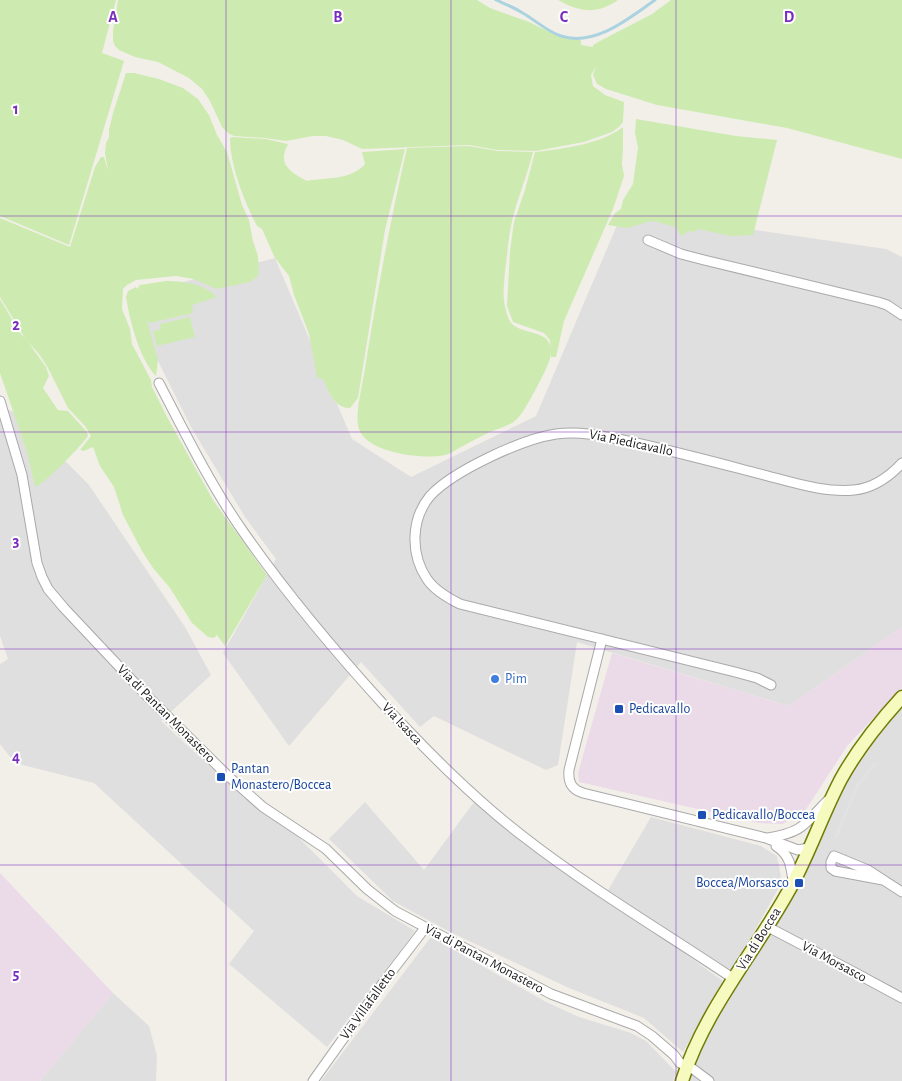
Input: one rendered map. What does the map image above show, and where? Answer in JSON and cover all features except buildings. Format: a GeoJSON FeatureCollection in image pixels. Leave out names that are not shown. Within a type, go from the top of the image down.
{"type":"FeatureCollection","features":[{"type":"Feature","properties":{"kind":"main road","name":"Via di Boccea"},"geometry":{"type":"LineString","coordinates":[[682,1081],[703,1033],[793,883],[832,797],[855,756],[902,697]]}},
{"type":"Feature","properties":{"kind":"street"},"geometry":{"type":"LineString","coordinates":[[648,240],[696,258],[878,302],[902,315]]}},
{"type":"Feature","properties":{"kind":"street","name":"Via Isasca"},"geometry":{"type":"LineString","coordinates":[[159,383],[210,479],[278,580],[332,647],[438,762],[523,836],[615,902],[734,979]]}},
{"type":"Feature","properties":{"kind":"street","name":"Via di Pantan Monastero"},"geometry":{"type":"LineString","coordinates":[[0,401],[23,482],[37,563],[45,583],[53,596],[145,694],[252,798],[326,849],[367,889],[390,908],[551,994],[637,1026],[652,1036],[674,1055],[680,1063],[709,1081]]}},
{"type":"Feature","properties":{"kind":"street","name":"Via Piedicavallo"},"geometry":{"type":"LineString","coordinates":[[771,685],[757,678],[735,672],[460,604],[427,579],[421,567],[415,549],[415,536],[419,516],[430,496],[453,478],[492,456],[540,437],[557,433],[582,433],[613,438],[796,483],[838,490],[853,490],[873,486],[902,463]]}},
{"type":"Feature","properties":{"kind":"street"},"geometry":{"type":"LineString","coordinates":[[602,640],[569,770],[569,782],[572,786],[583,793],[766,838],[798,850],[809,848]]}},
{"type":"Feature","properties":{"kind":"street"},"geometry":{"type":"LineString","coordinates":[[766,838],[785,835],[800,829],[832,797]]}},
{"type":"Feature","properties":{"kind":"street"},"geometry":{"type":"LineString","coordinates":[[766,838],[787,855],[791,866],[793,883]]}},
{"type":"Feature","properties":{"kind":"street"},"geometry":{"type":"LineString","coordinates":[[883,880],[836,871],[831,868],[831,862],[834,856],[868,870],[902,892]]}},
{"type":"Feature","properties":{"kind":"street","name":"Via Morsasco"},"geometry":{"type":"LineString","coordinates":[[766,926],[902,998]]}},
{"type":"Feature","properties":{"kind":"street","name":"Via Villafalletto"},"geometry":{"type":"LineString","coordinates":[[313,1081],[385,980],[425,928]]}},
{"type":"Feature","properties":{"kind":"shaded area"},"geometry":{"type":"Polygon","coordinates":[[[623,211],[886,249],[902,257],[902,627],[789,706],[577,642],[558,765],[546,770],[434,716],[420,727],[361,662],[289,746],[223,653],[276,559],[245,517],[191,427],[126,297],[275,258],[352,439],[411,477],[536,416],[623,211]]]}},
{"type":"Feature","properties":{"kind":"shaded area"},"geometry":{"type":"Polygon","coordinates":[[[0,407],[18,413],[89,485],[185,627],[211,675],[161,721],[244,798],[296,835],[357,896],[415,931],[327,1047],[229,964],[254,931],[94,783],[15,763],[0,744],[0,664],[8,659],[0,636],[0,407]]]}},
{"type":"Feature","properties":{"kind":"shaded area"},"geometry":{"type":"Polygon","coordinates":[[[902,627],[902,688],[847,746],[805,811],[783,824],[759,823],[579,782],[578,773],[612,653],[789,706],[902,627]]]}},
{"type":"Feature","properties":{"kind":"shaded area"},"geometry":{"type":"Polygon","coordinates":[[[902,705],[902,1081],[684,1081],[687,1066],[848,776],[873,739],[902,705]]]}},
{"type":"Feature","properties":{"kind":"shaded area"},"geometry":{"type":"Polygon","coordinates":[[[874,762],[877,764],[859,786],[837,838],[834,837],[857,784],[874,762]]]}},
{"type":"Feature","properties":{"kind":"shaded area"},"geometry":{"type":"Polygon","coordinates":[[[365,802],[424,870],[474,802],[723,981],[683,1052],[644,1018],[569,988],[450,932],[393,901],[329,839],[365,802]]]}},
{"type":"Feature","properties":{"kind":"shaded area"},"geometry":{"type":"Polygon","coordinates":[[[651,817],[761,846],[777,856],[782,882],[731,973],[607,892],[651,817]]]}},
{"type":"Feature","properties":{"kind":"shaded area"},"geometry":{"type":"Polygon","coordinates":[[[0,873],[113,993],[40,1081],[0,1081],[0,873]]]}},
{"type":"Feature","properties":{"kind":"shaded area"},"geometry":{"type":"Polygon","coordinates":[[[431,937],[546,1002],[579,1017],[631,1033],[646,1041],[676,1072],[673,1081],[321,1081],[431,937]]]}},
{"type":"Feature","properties":{"kind":"shaded area"},"geometry":{"type":"Polygon","coordinates":[[[113,993],[149,1026],[157,1056],[156,1081],[40,1081],[113,993]]]}},
{"type":"Feature","properties":{"kind":"green space"},"geometry":{"type":"Polygon","coordinates":[[[0,0],[116,0],[102,53],[124,61],[69,245],[0,216],[0,0]]]}},
{"type":"Feature","properties":{"kind":"green space"},"geometry":{"type":"Polygon","coordinates":[[[118,0],[477,0],[490,8],[529,22],[560,37],[581,40],[581,45],[593,47],[593,45],[600,41],[652,14],[671,0],[902,0],[902,159],[787,128],[657,105],[606,89],[597,84],[593,75],[596,67],[591,75],[593,86],[605,95],[624,102],[623,122],[612,132],[584,142],[536,151],[497,150],[469,145],[362,149],[343,140],[326,136],[313,136],[286,141],[234,136],[222,127],[202,89],[189,78],[158,62],[135,57],[119,50],[115,46],[113,31],[118,0]]]}},
{"type":"Feature","properties":{"kind":"green space"},"geometry":{"type":"Polygon","coordinates":[[[558,0],[618,0],[603,8],[588,10],[573,7],[558,0]]]}},
{"type":"Feature","properties":{"kind":"green space"},"geometry":{"type":"Polygon","coordinates":[[[126,73],[159,79],[183,88],[198,99],[209,115],[217,135],[227,152],[242,205],[249,220],[258,256],[259,273],[250,282],[217,289],[193,279],[176,276],[136,280],[123,289],[122,309],[130,329],[132,344],[151,380],[152,387],[166,415],[213,500],[267,575],[225,646],[217,635],[214,638],[208,637],[192,623],[170,588],[153,568],[123,515],[114,487],[100,466],[93,447],[84,451],[80,450],[91,436],[85,426],[68,408],[48,368],[28,342],[46,367],[49,376],[43,388],[58,410],[68,411],[87,432],[88,436],[71,456],[35,487],[27,452],[0,373],[0,299],[20,333],[25,338],[0,297],[0,218],[70,247],[95,167],[101,157],[104,157],[108,171],[105,153],[106,143],[109,137],[113,113],[126,73]]]}},
{"type":"Feature","properties":{"kind":"green space"},"geometry":{"type":"Polygon","coordinates":[[[636,119],[736,136],[777,140],[753,235],[731,236],[698,229],[695,232],[689,231],[681,236],[675,227],[651,221],[627,228],[608,225],[615,213],[621,209],[623,200],[633,184],[638,147],[635,133],[636,119]]]}},
{"type":"Feature","properties":{"kind":"green space"},"geometry":{"type":"Polygon","coordinates":[[[623,127],[622,164],[624,176],[613,209],[564,321],[556,357],[551,357],[550,340],[544,333],[513,322],[507,306],[510,251],[514,222],[535,152],[593,142],[623,127]]]}},
{"type":"Feature","properties":{"kind":"green space"},"geometry":{"type":"Polygon","coordinates":[[[230,138],[266,139],[288,144],[284,157],[287,167],[307,181],[345,176],[352,173],[365,164],[362,152],[405,149],[385,230],[358,398],[350,408],[340,406],[330,394],[324,380],[317,377],[309,334],[289,276],[275,258],[262,229],[257,226],[247,206],[232,160],[230,138]]]}},
{"type":"Feature","properties":{"kind":"green space"},"geometry":{"type":"Polygon","coordinates":[[[468,146],[498,151],[533,152],[511,226],[505,272],[504,301],[512,324],[546,338],[550,344],[551,351],[549,362],[525,409],[511,423],[447,455],[423,456],[397,453],[373,444],[364,437],[359,429],[358,415],[359,399],[384,258],[407,148],[468,146]]]}},
{"type":"Feature","properties":{"kind":"green space"},"geometry":{"type":"Polygon","coordinates":[[[166,281],[200,286],[217,297],[192,305],[193,313],[150,323],[147,321],[158,360],[156,376],[140,349],[126,297],[128,291],[136,287],[137,289],[140,285],[166,281]]]}},
{"type":"Feature","properties":{"kind":"green space"},"geometry":{"type":"Polygon","coordinates":[[[190,317],[195,337],[157,346],[153,331],[161,329],[160,324],[190,317]]]}},
{"type":"Feature","properties":{"kind":"waterway"},"geometry":{"type":"LineString","coordinates":[[496,0],[518,10],[556,34],[574,38],[586,38],[611,29],[655,0]]}},
{"type":"Feature","properties":{"kind":"place","name":"Pim"},"geometry":{"type":"Point","coordinates":[495,679]}},
{"type":"Feature","properties":{"kind":"place","name":"Pedicavallo"},"geometry":{"type":"Point","coordinates":[619,709]}},
{"type":"Feature","properties":{"kind":"place","name":"Pantan Monastero/Boccea"},"geometry":{"type":"Point","coordinates":[221,777]}},
{"type":"Feature","properties":{"kind":"place","name":"Pedicavallo/Boccea"},"geometry":{"type":"Point","coordinates":[702,815]}},
{"type":"Feature","properties":{"kind":"place","name":"Boccea/Morsasco"},"geometry":{"type":"Point","coordinates":[799,883]}}]}
